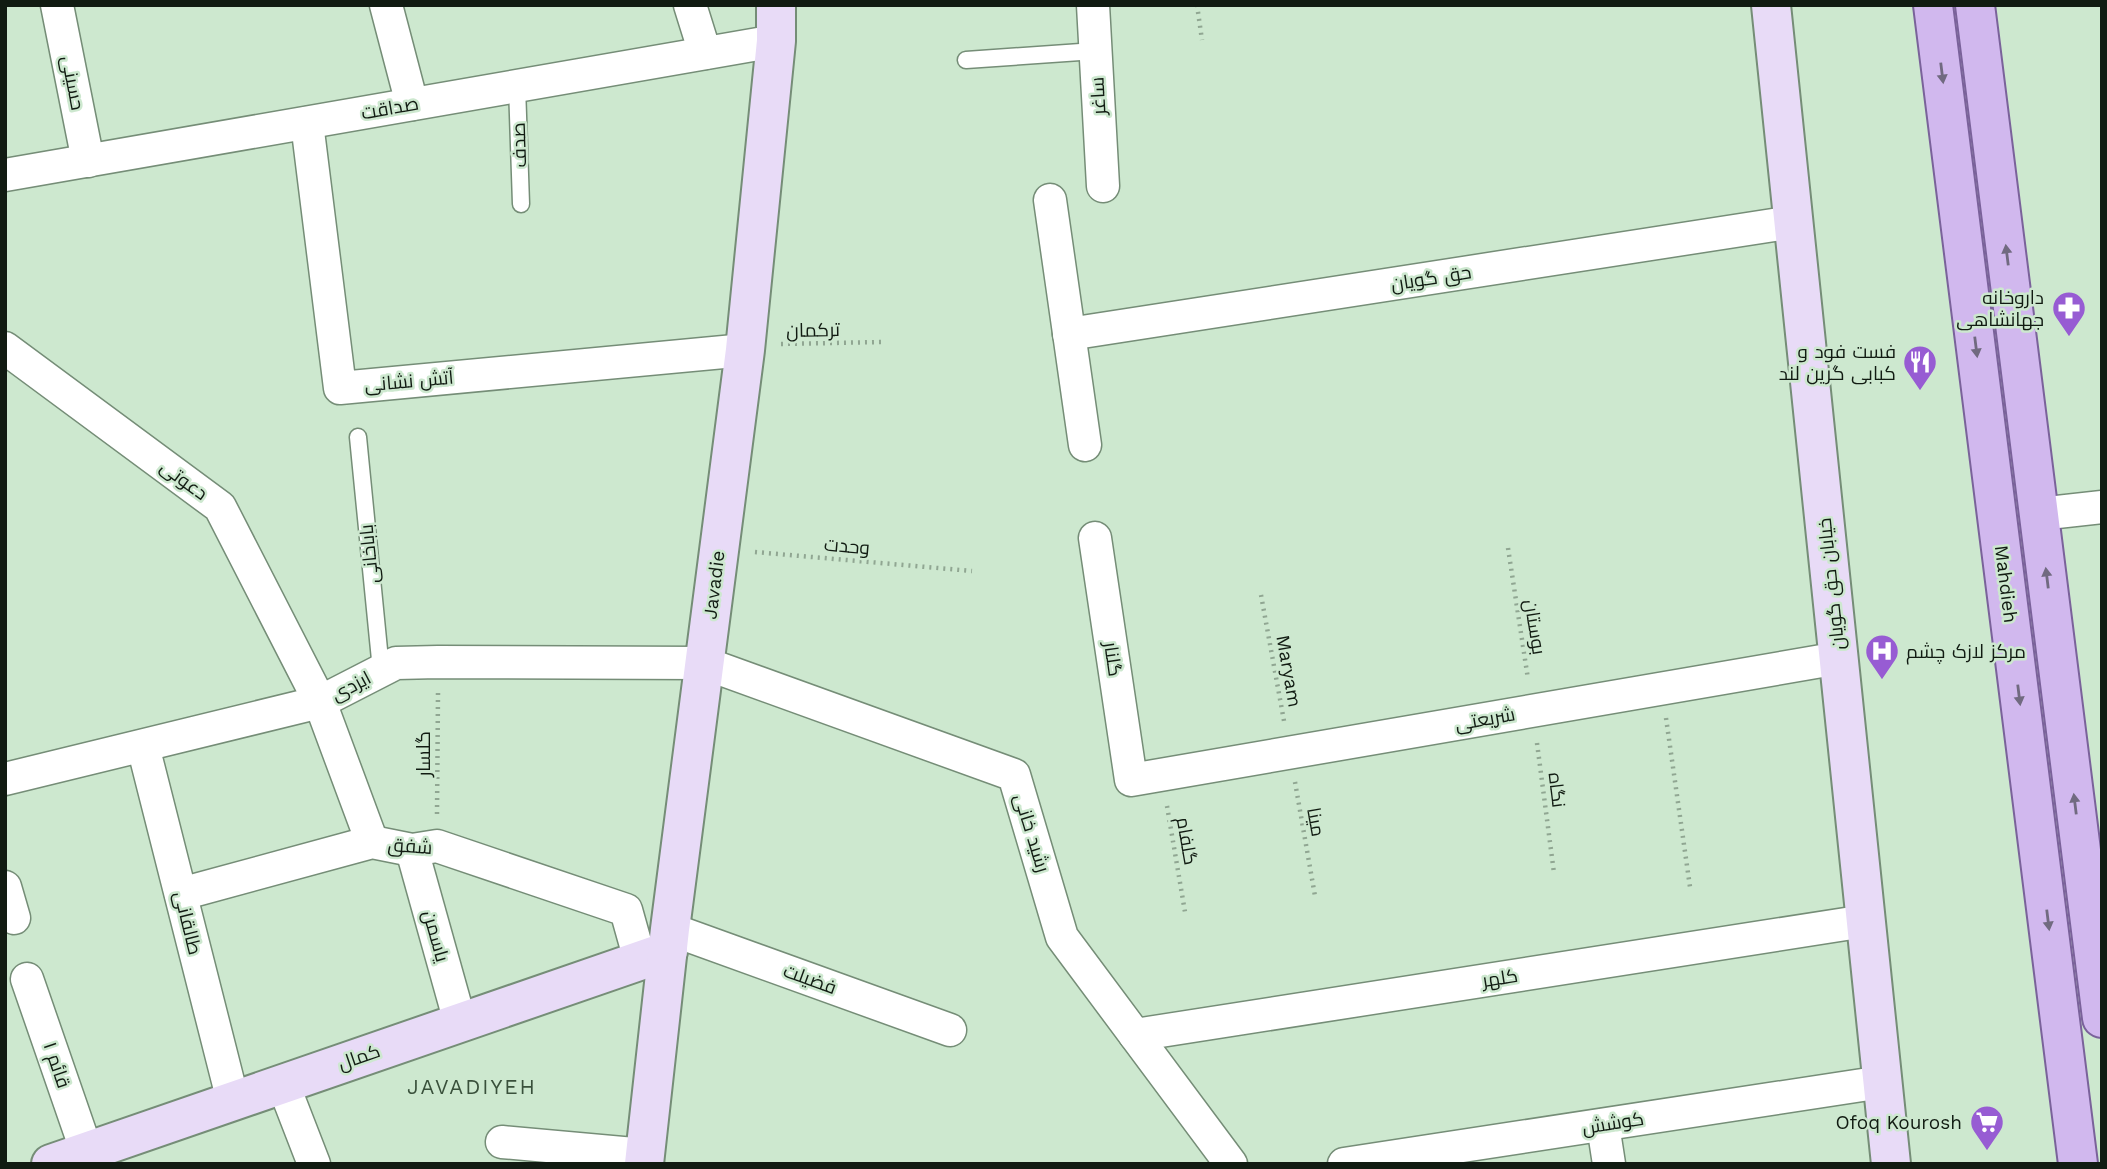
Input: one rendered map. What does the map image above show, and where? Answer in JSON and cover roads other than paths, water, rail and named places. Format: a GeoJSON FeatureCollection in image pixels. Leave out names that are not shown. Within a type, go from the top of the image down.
{"type":"FeatureCollection","features":[{"type":"Feature","properties":{"kind":"main road","name":"Mahdieh"},"geometry":{"type":"LineString","coordinates":[[1933,5],[2078,1164]]}},
{"type":"Feature","properties":{"kind":"main road"},"geometry":{"type":"LineString","coordinates":[[1975,5],[2039,514],[2091,840],[2102,1018]]}},
{"type":"Feature","properties":{"kind":"street","name":"حسینی"},"geometry":{"type":"LineString","coordinates":[[57,5],[88,161]]}},
{"type":"Feature","properties":{"kind":"street"},"geometry":{"type":"LineString","coordinates":[[386,5],[412,104]]}},
{"type":"Feature","properties":{"kind":"street"},"geometry":{"type":"LineString","coordinates":[[690,5],[705,53]]}},
{"type":"Feature","properties":{"kind":"street","name":"ساغر"},"geometry":{"type":"LineString","coordinates":[[1093,5],[1103,186]]}},
{"type":"Feature","properties":{"kind":"street","name":"خیابان حق گویان"},"geometry":{"type":"LineString","coordinates":[[1771,5],[1891,1164]]}},
{"type":"Feature","properties":{"kind":"street","name":"صداقت"},"geometry":{"type":"LineString","coordinates":[[5,176],[705,53],[776,23]]}},
{"type":"Feature","properties":{"kind":"street","name":"Javadie"},"geometry":{"type":"LineString","coordinates":[[644,1159],[659,947],[704,663],[745,348],[776,23]]}},
{"type":"Feature","properties":{"kind":"street","name":"آتش نشانی"},"geometry":{"type":"LineString","coordinates":[[307,123],[340,388],[745,348]]}},
{"type":"Feature","properties":{"kind":"street"},"geometry":{"type":"LineString","coordinates":[[1050,200],[1086,445]]}},
{"type":"Feature","properties":{"kind":"street","name":"حق گویان"},"geometry":{"type":"LineString","coordinates":[[1069,334],[1793,222]]}},
{"type":"Feature","properties":{"kind":"street","name":"دعوتی"},"geometry":{"type":"LineString","coordinates":[[5,348],[220,507],[320,702],[372,842]]}},
{"type":"Feature","properties":{"kind":"street"},"geometry":{"type":"LineString","coordinates":[[2039,514],[2102,507]]}},
{"type":"Feature","properties":{"kind":"street","name":"گلنار"},"geometry":{"type":"LineString","coordinates":[[1095,538],[1131,780]]}},
{"type":"Feature","properties":{"kind":"street","name":"شریعتی"},"geometry":{"type":"LineString","coordinates":[[1131,780],[1839,658]]}},
{"type":"Feature","properties":{"kind":"street","name":"ایزدی"},"geometry":{"type":"LineString","coordinates":[[5,779],[320,702],[396,663],[704,663]]}},
{"type":"Feature","properties":{"kind":"street","name":"رشید خانی"},"geometry":{"type":"LineString","coordinates":[[704,663],[1014,775],[1062,937],[1231,1164]]}},
{"type":"Feature","properties":{"kind":"street","name":"طالقانی"},"geometry":{"type":"LineString","coordinates":[[143,746],[233,1101]]}},
{"type":"Feature","properties":{"kind":"street","name":"شفق"},"geometry":{"type":"LineString","coordinates":[[181,894],[372,842],[424,848],[626,910],[659,947]]}},
{"type":"Feature","properties":{"kind":"street","name":"یاسمن"},"geometry":{"type":"LineString","coordinates":[[424,848],[460,1022]]}},
{"type":"Feature","properties":{"kind":"street"},"geometry":{"type":"LineString","coordinates":[[5,887],[14,918]]}},
{"type":"Feature","properties":{"kind":"street","name":"کلهر"},"geometry":{"type":"LineString","coordinates":[[1135,1035],[1865,920]]}},
{"type":"Feature","properties":{"kind":"street","name":"کمال"},"geometry":{"type":"LineString","coordinates":[[51,1164],[89,1158],[233,1101],[460,1022],[659,947]]}},
{"type":"Feature","properties":{"kind":"street","name":"فضیلت"},"geometry":{"type":"LineString","coordinates":[[659,947],[950,1030]]}},
{"type":"Feature","properties":{"kind":"street","name":"قائم ۱"},"geometry":{"type":"LineString","coordinates":[[27,979],[89,1158]]}},
{"type":"Feature","properties":{"kind":"street","name":"کوشش"},"geometry":{"type":"LineString","coordinates":[[1344,1164],[1387,1161],[1882,1082]]}},
{"type":"Feature","properties":{"kind":"street"},"geometry":{"type":"LineString","coordinates":[[283,1084],[314,1164]]}},
{"type":"Feature","properties":{"kind":"street"},"geometry":{"type":"LineString","coordinates":[[1603,1125],[1609,1164]]}},
{"type":"Feature","properties":{"kind":"street"},"geometry":{"type":"LineString","coordinates":[[502,1142],[644,1159]]}},
{"type":"Feature","properties":{"kind":"lane"},"geometry":{"type":"LineString","coordinates":[[966,60],[1096,51]]}},
{"type":"Feature","properties":{"kind":"lane","name":"صدف"},"geometry":{"type":"LineString","coordinates":[[517,86],[521,204]]}},
{"type":"Feature","properties":{"kind":"lane","name":"باباخانی"},"geometry":{"type":"LineString","coordinates":[[358,437],[381,670]]}},
{"type":"Feature","properties":{"kind":"place","name":"داروخانه جهانشاهی"},"geometry":{"type":"Point","coordinates":[2069,338]}},
{"type":"Feature","properties":{"kind":"place","name":"فست فود و کبابی گرين لند"},"geometry":{"type":"Point","coordinates":[1920,392]}},
{"type":"Feature","properties":{"kind":"place","name":"مرکز لازک چشم"},"geometry":{"type":"Point","coordinates":[1882,681]}},
{"type":"Feature","properties":{"kind":"place","name":"Ofoq Kourosh"},"geometry":{"type":"Point","coordinates":[1987,1152]}},
{"type":"Feature","properties":{"kind":"district","name":"JAVADIYEH"},"geometry":{"type":"Point","coordinates":[472,1086]}}]}
